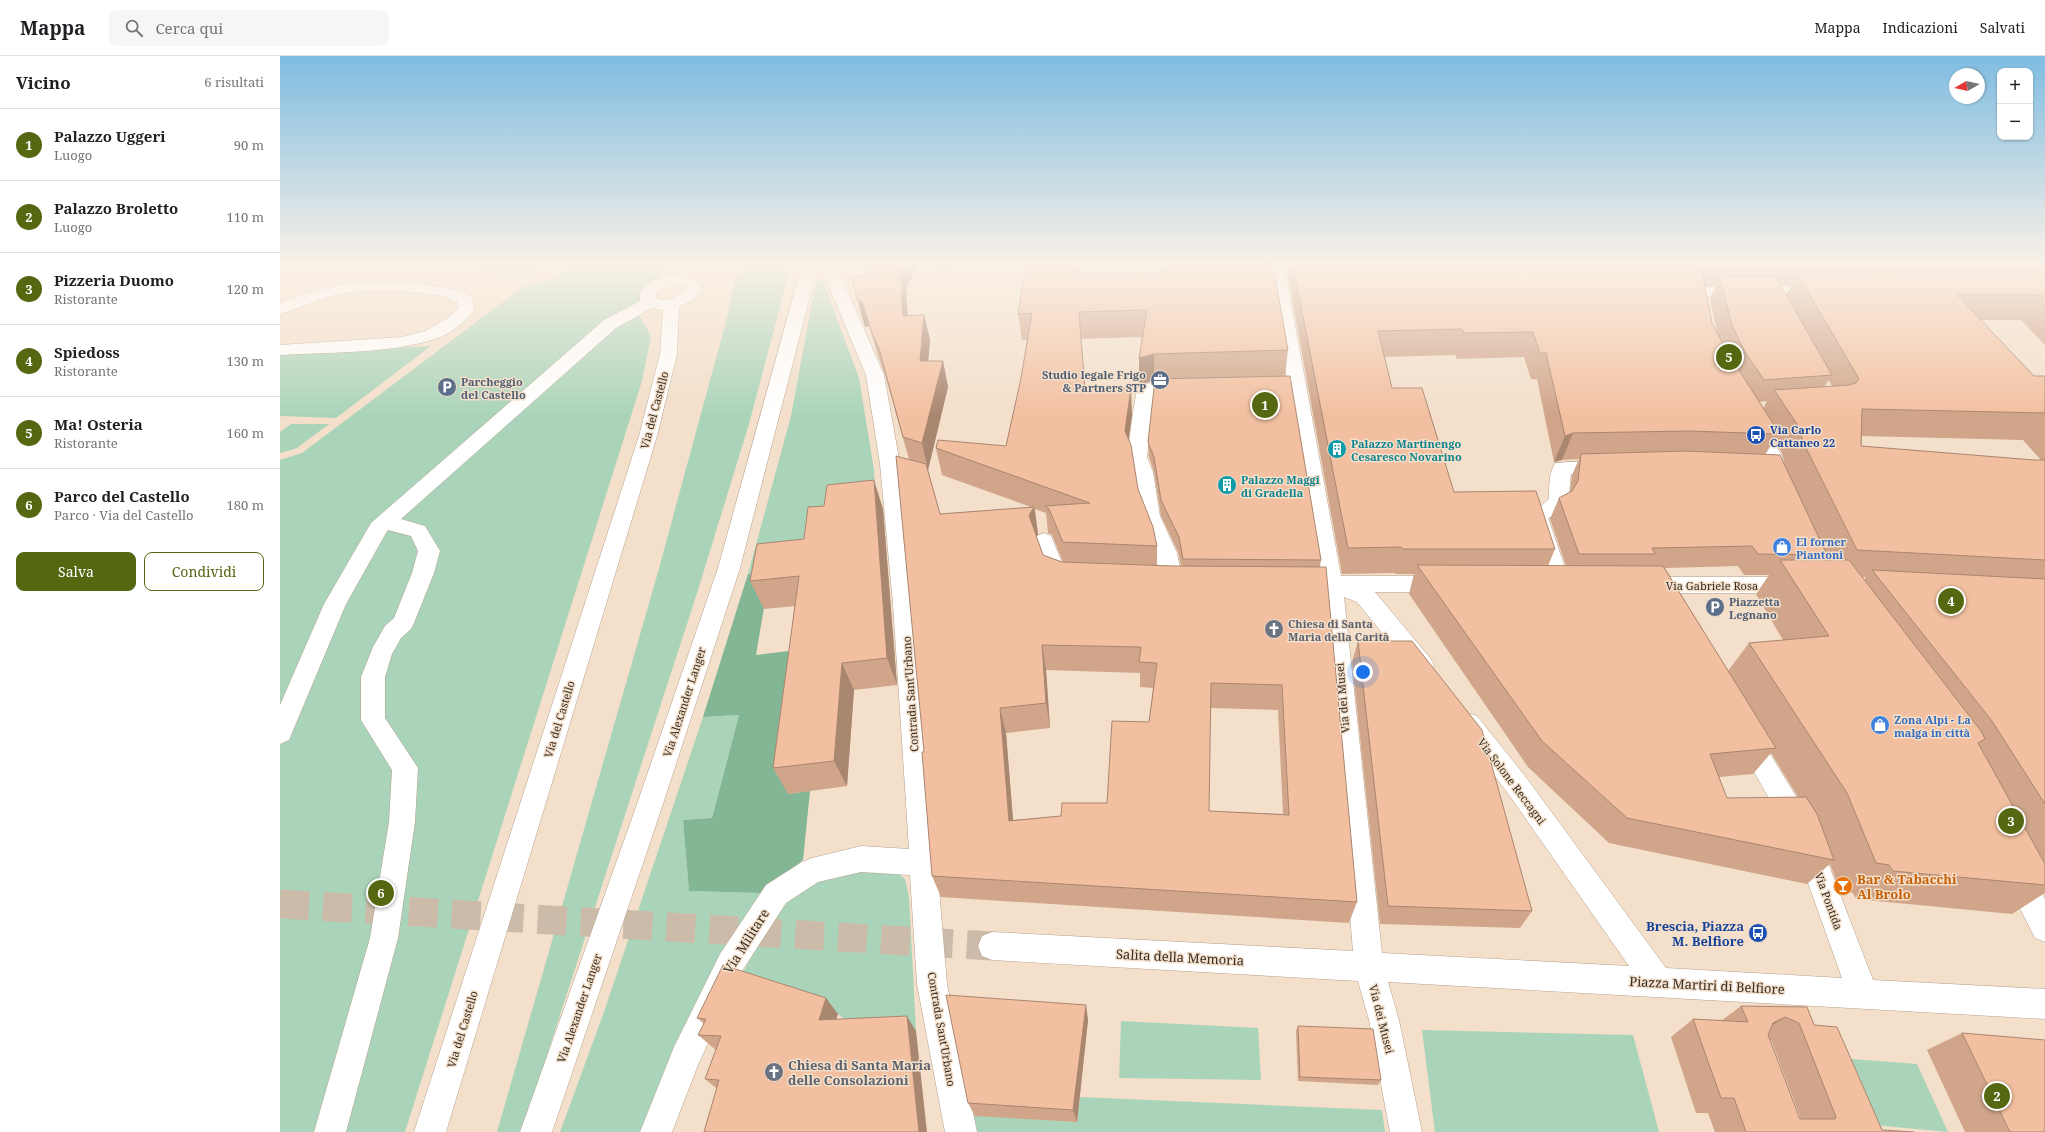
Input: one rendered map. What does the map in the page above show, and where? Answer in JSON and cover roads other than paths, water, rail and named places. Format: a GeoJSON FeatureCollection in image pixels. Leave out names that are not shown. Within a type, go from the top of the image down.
{"type":"FeatureCollection","features":[{"type":"Feature","properties":{"kind":"street"},"geometry":{"type":"LineString","coordinates":[[280,350],[402,342],[431,335],[452,323],[460,315]]}},
{"type":"Feature","properties":{"kind":"street"},"geometry":{"type":"LineString","coordinates":[[280,733],[327,620],[356,565],[378,528],[610,324],[627,315]]}},
{"type":"Feature","properties":{"kind":"street","name":"Via del Castello"},"geometry":{"type":"LineString","coordinates":[[430,1132],[648,436],[666,366],[673,328],[670,315]]}},
{"type":"Feature","properties":{"kind":"street","name":"Via Alexander Langer"},"geometry":{"type":"LineString","coordinates":[[536,1132],[648,810],[729,568],[797,315]]}},
{"type":"Feature","properties":{"kind":"street","name":"Contrada Sant'Urbano"},"geometry":{"type":"LineString","coordinates":[[849,315],[875,375],[890,464],[904,604],[932,984],[961,1132]]}},
{"type":"Feature","properties":{"kind":"street","name":"Via dei Musei"},"geometry":{"type":"LineString","coordinates":[[1282,315],[1289,383],[1332,584],[1369,968],[1384,1020],[1406,1132]]}},
{"type":"Feature","properties":{"kind":"street"},"geometry":{"type":"LineString","coordinates":[[1150,582],[1180,583],[1150,516],[1144,478],[1137,457],[1146,390],[1150,388],[1202,386]]}},
{"type":"Feature","properties":{"kind":"street"},"geometry":{"type":"LineString","coordinates":[[1748,407],[1771,454],[1768,469],[1792,505]]}},
{"type":"Feature","properties":{"kind":"street"},"geometry":{"type":"LineString","coordinates":[[1537,585],[1568,585],[1536,514],[1548,511],[1559,501],[1559,486],[1562,468],[1625,466]]}},
{"type":"Feature","properties":{"kind":"street"},"geometry":{"type":"LineString","coordinates":[[330,1132],[384,938],[402,822],[405,768],[373,720],[373,677],[381,654],[394,632],[403,623],[423,573],[429,551],[418,530],[384,522]]}},
{"type":"Feature","properties":{"kind":"street"},"geometry":{"type":"LineString","coordinates":[[1044,541],[1056,575],[1066,579],[1089,580]]}},
{"type":"Feature","properties":{"kind":"street"},"geometry":{"type":"LineString","coordinates":[[1276,584],[1458,584]]}},
{"type":"Feature","properties":{"kind":"street","name":"Via Solone Reccagni"},"geometry":{"type":"LineString","coordinates":[[1332,584],[1365,596],[1516,784],[1658,982]]}},
{"type":"Feature","properties":{"kind":"street","name":"Via Gabriele Rosa"},"geometry":{"type":"LineString","coordinates":[[1623,585],[1814,585]]}},
{"type":"Feature","properties":{"kind":"street"},"geometry":{"type":"LineString","coordinates":[[1655,585],[1667,606]]}},
{"type":"Feature","properties":{"kind":"street","name":"Via Pontida"},"geometry":{"type":"LineString","coordinates":[[1736,719],[1804,833],[1863,994]]}},
{"type":"Feature","properties":{"kind":"street"},"geometry":{"type":"LineString","coordinates":[[2009,858],[2045,928]]}},
{"type":"Feature","properties":{"kind":"street","name":"Via Militare"},"geometry":{"type":"LineString","coordinates":[[656,1132],[685,1058],[730,964],[776,894],[812,872],[861,859],[923,863]]}},
{"type":"Feature","properties":{"kind":"street","name":"Salita della Memoria"},"geometry":{"type":"LineString","coordinates":[[992,946],[1369,968]]}},
{"type":"Feature","properties":{"kind":"street","name":"Piazza Martiri di Belfiore"},"geometry":{"type":"LineString","coordinates":[[1369,968],[1658,982],[2045,1004]]}},
{"type":"Feature","properties":{"kind":"tunnel"},"geometry":{"type":"LineString","coordinates":[[280,904],[992,946]]}},
{"type":"Feature","properties":{"kind":"place","name":"Ma! Osteria"},"geometry":{"type":"Point","coordinates":[1729,357]}},
{"type":"Feature","properties":{"kind":"place","name":"Studio legale Frigo & Partners STP"},"geometry":{"type":"Point","coordinates":[1160,380]}},
{"type":"Feature","properties":{"kind":"place","name":"Parcheggio del Castello"},"geometry":{"type":"Point","coordinates":[447,387]}},
{"type":"Feature","properties":{"kind":"place","name":"Palazzo Uggeri"},"geometry":{"type":"Point","coordinates":[1265,405]}},
{"type":"Feature","properties":{"kind":"place","name":"Via Carlo Cattaneo 22"},"geometry":{"type":"Point","coordinates":[1756,435]}},
{"type":"Feature","properties":{"kind":"place","name":"Palazzo Martinengo Cesaresco Novarino"},"geometry":{"type":"Point","coordinates":[1337,449]}},
{"type":"Feature","properties":{"kind":"place","name":"Palazzo Maggi di Gradella"},"geometry":{"type":"Point","coordinates":[1227,485]}},
{"type":"Feature","properties":{"kind":"place","name":"El forner Piantoni"},"geometry":{"type":"Point","coordinates":[1782,547]}},
{"type":"Feature","properties":{"kind":"place","name":"Spiedoss"},"geometry":{"type":"Point","coordinates":[1951,601]}},
{"type":"Feature","properties":{"kind":"place","name":"Piazzetta Legnano"},"geometry":{"type":"Point","coordinates":[1715,607]}},
{"type":"Feature","properties":{"kind":"place","name":"Chiesa di Santa Maria della Carità"},"geometry":{"type":"Point","coordinates":[1274,629]}},
{"type":"Feature","properties":{"kind":"place","name":"Zona Alpi - La malga in città"},"geometry":{"type":"Point","coordinates":[1880,725]}},
{"type":"Feature","properties":{"kind":"place","name":"Pizzeria Duomo"},"geometry":{"type":"Point","coordinates":[2011,821]}},
{"type":"Feature","properties":{"kind":"place","name":"Bar & Tabacchi Al Brolo"},"geometry":{"type":"Point","coordinates":[1843,886]}},
{"type":"Feature","properties":{"kind":"place","name":"Parco del Castello"},"geometry":{"type":"Point","coordinates":[381,893]}},
{"type":"Feature","properties":{"kind":"place","name":"Brescia, Piazza M. Belfiore"},"geometry":{"type":"Point","coordinates":[1758,933]}},
{"type":"Feature","properties":{"kind":"place","name":"Chiesa di Santa Maria delle Consolazioni"},"geometry":{"type":"Point","coordinates":[774,1072]}},
{"type":"Feature","properties":{"kind":"place","name":"Palazzo Broletto"},"geometry":{"type":"Point","coordinates":[1997,1096]}}]}
